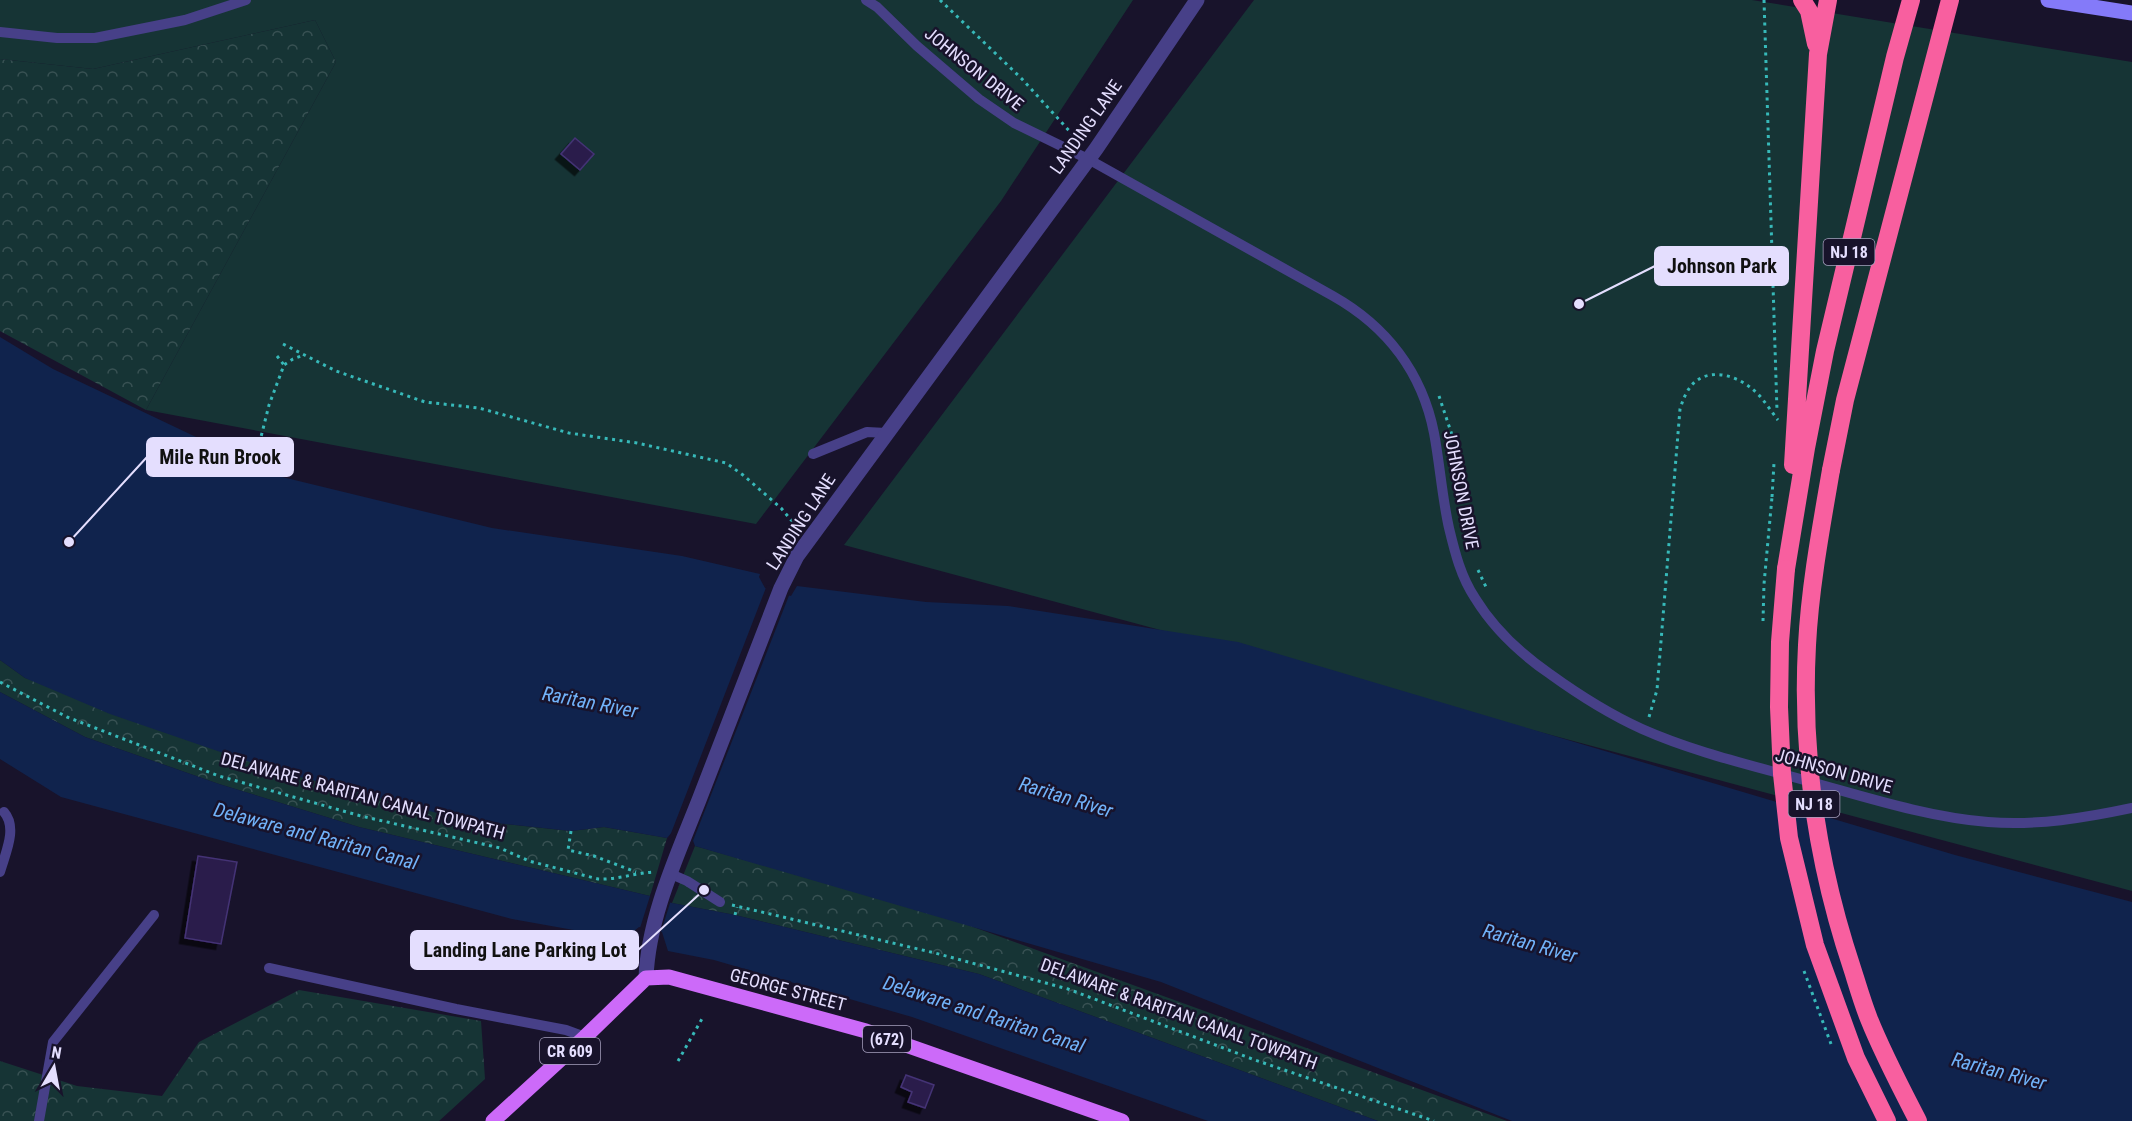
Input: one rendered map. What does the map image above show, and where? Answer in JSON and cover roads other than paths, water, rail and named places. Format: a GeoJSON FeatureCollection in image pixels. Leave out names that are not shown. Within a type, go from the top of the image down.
{"type":"FeatureCollection","features":[{"type":"Feature","properties":{"kind":"highway"},"geometry":{"type":"LineString","coordinates":[[1802,0],[1809,11],[1818,54]]}},
{"type":"Feature","properties":{"kind":"highway"},"geometry":{"type":"LineString","coordinates":[[1800,447],[1818,54],[1828,0]]}},
{"type":"Feature","properties":{"kind":"highway","name":"NJ 18"},"geometry":{"type":"LineString","coordinates":[[1887,1121],[1856,1058],[1815,945],[1789,838],[1782,774],[1779,708],[1780,642],[1800,447],[1911,0]]}},
{"type":"Feature","properties":{"kind":"highway","name":"NJ 18"},"geometry":{"type":"LineString","coordinates":[[1918,1121],[1868,1017],[1839,930],[1820,845],[1810,774],[1806,713],[1807,645],[1816,557],[1845,400],[1950,0]]}},
{"type":"Feature","properties":{"kind":"main road"},"geometry":{"type":"LineString","coordinates":[[2048,0],[2132,13]]}},
{"type":"Feature","properties":{"kind":"main road","name":"GEORGE STREET"},"geometry":{"type":"LineString","coordinates":[[646,978],[669,977],[866,1031],[1122,1121]]}},
{"type":"Feature","properties":{"kind":"main road","name":"CR 609"},"geometry":{"type":"LineString","coordinates":[[493,1121],[646,978]]}},
{"type":"Feature","properties":{"kind":"street","name":"LANDING LANE"},"geometry":{"type":"LineString","coordinates":[[646,978],[646,953],[666,876],[680,850],[781,588],[797,556],[1088,159],[1197,0]]}},
{"type":"Feature","properties":{"kind":"lane"},"geometry":{"type":"LineString","coordinates":[[0,32],[57,38],[94,38],[185,20],[246,0]]}},
{"type":"Feature","properties":{"kind":"lane","name":"JOHNSON DRIVE"},"geometry":{"type":"LineString","coordinates":[[866,0],[979,99],[1014,123],[1088,159],[1353,307],[1375,325],[1410,367],[1427,406],[1434,431],[1444,508],[1456,558],[1475,599],[1505,637],[1537,665],[1571,689],[1613,715],[1685,745],[1924,813],[1990,822],[2048,822],[2132,808]]}},
{"type":"Feature","properties":{"kind":"lane"},"geometry":{"type":"LineString","coordinates":[[813,454],[867,432],[886,433]]}},
{"type":"Feature","properties":{"kind":"lane"},"geometry":{"type":"LineString","coordinates":[[0,872],[11,827],[9,818],[4,812]]}},
{"type":"Feature","properties":{"kind":"lane"},"geometry":{"type":"LineString","coordinates":[[666,876],[680,877],[720,902]]}},
{"type":"Feature","properties":{"kind":"lane"},"geometry":{"type":"LineString","coordinates":[[39,1121],[53,1042],[154,915]]}},
{"type":"Feature","properties":{"kind":"lane"},"geometry":{"type":"LineString","coordinates":[[269,968],[456,1009],[566,1030],[585,1037]]}},
{"type":"Feature","properties":{"kind":"water","name":"Raritan River"},"geometry":{"type":"Polygon","coordinates":[[[0,337],[53,369],[278,476],[492,528],[682,556],[760,574],[759,577],[765,588],[791,596],[797,586],[926,602],[1008,606],[1238,642],[1955,855],[2132,902],[2132,1121],[1512,1121],[1161,982],[695,846],[691,835],[674,830],[667,838],[604,827],[571,831],[475,823],[270,769],[110,714],[25,678],[0,660],[0,337]]]}},
{"type":"Feature","properties":{"kind":"water","name":"Delaware and Raritan Canal"},"geometry":{"type":"Polygon","coordinates":[[[0,692],[85,737],[219,784],[359,827],[979,974],[1378,1121],[1208,1121],[912,1017],[714,960],[668,951],[662,932],[639,927],[624,939],[512,919],[61,797],[0,759],[0,692]]]}},
{"type":"Feature","properties":{"kind":"place","name":"Johnson Park"},"geometry":{"type":"Point","coordinates":[1579,304]}},
{"type":"Feature","properties":{"kind":"place","name":"Mile Run Brook"},"geometry":{"type":"Point","coordinates":[69,542]}},
{"type":"Feature","properties":{"kind":"place","name":"Landing Lane Parking Lot"},"geometry":{"type":"Point","coordinates":[704,890]}}]}
